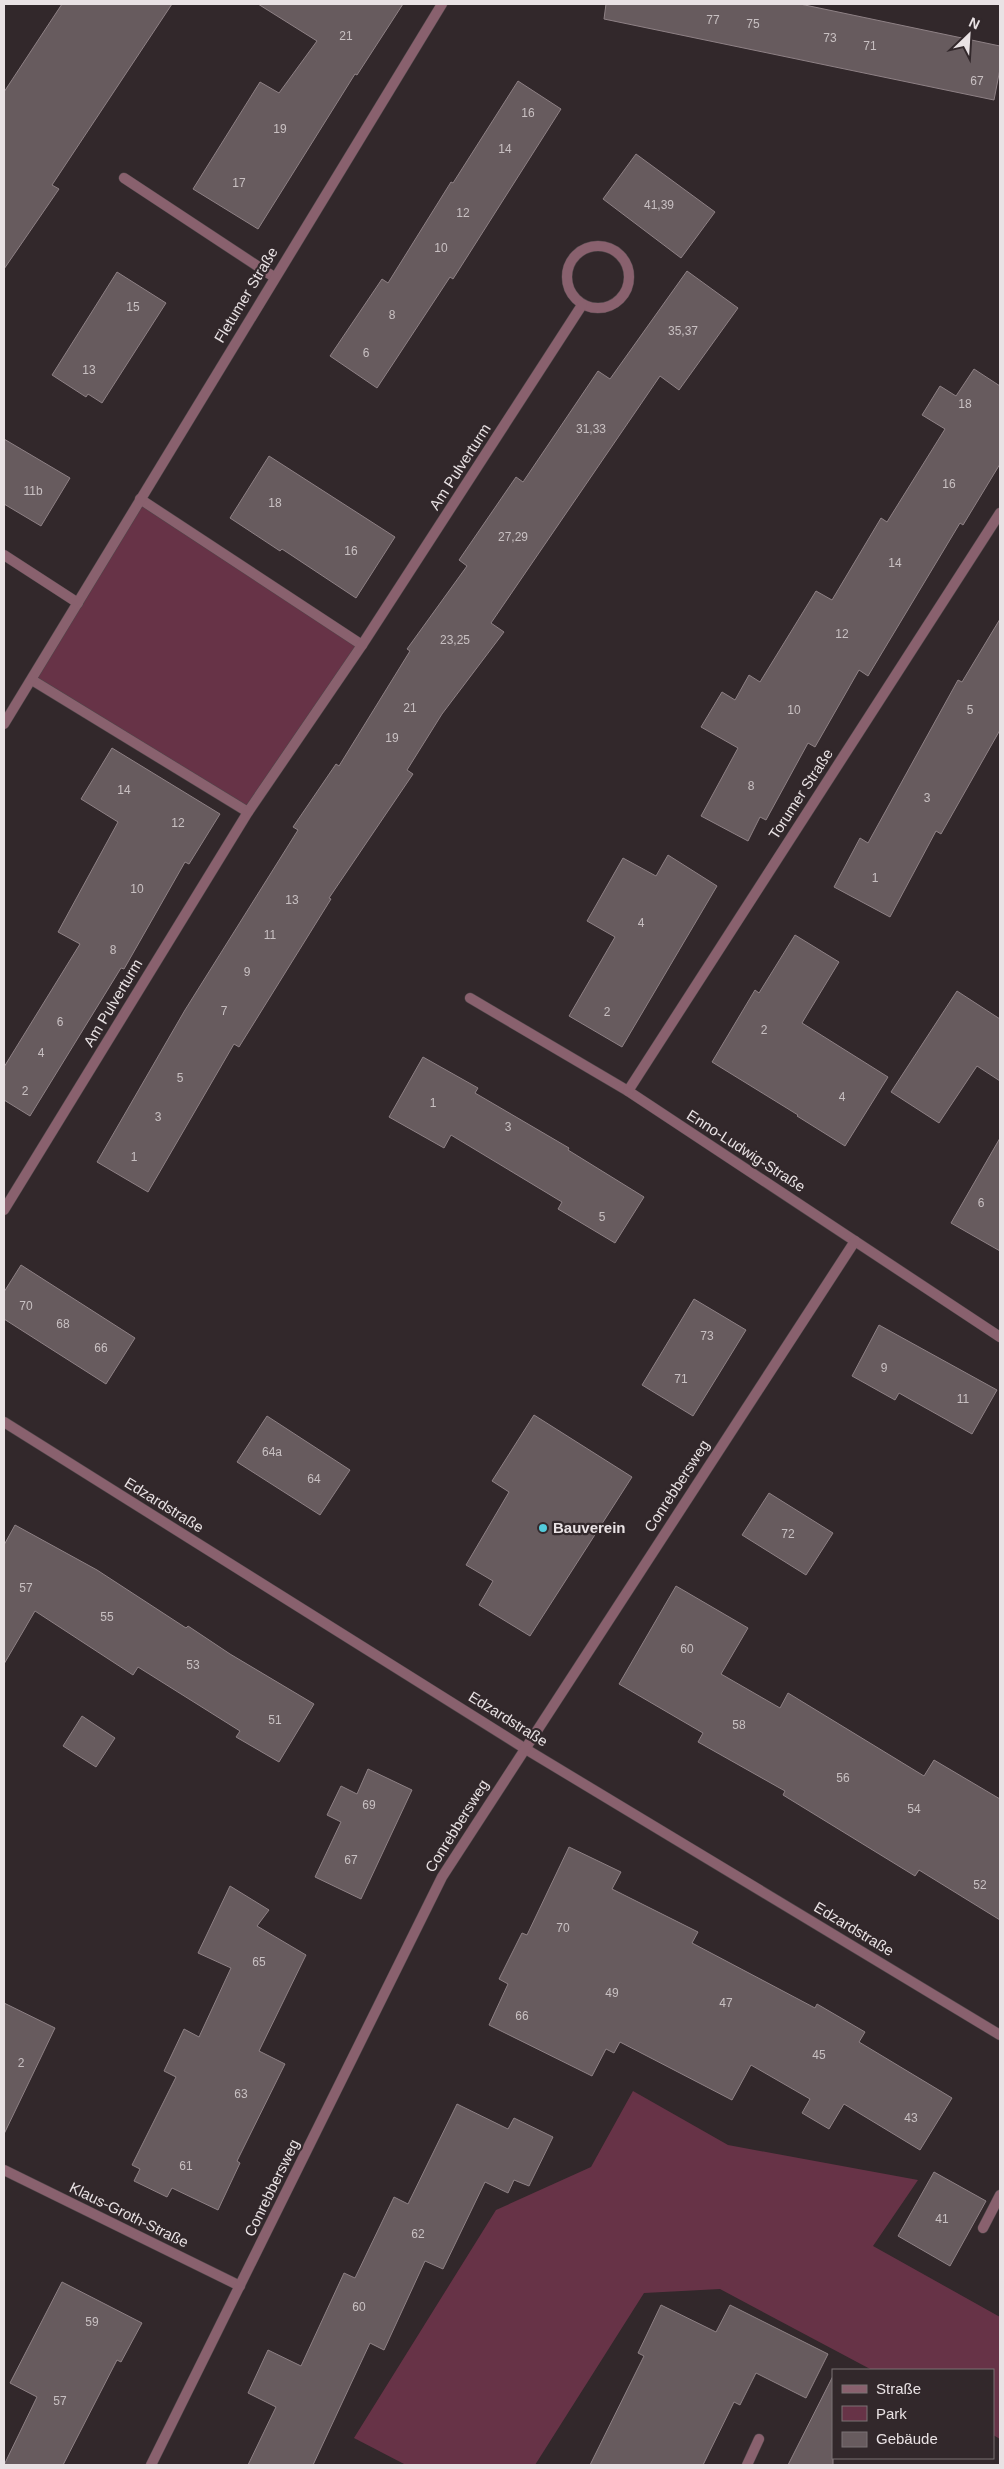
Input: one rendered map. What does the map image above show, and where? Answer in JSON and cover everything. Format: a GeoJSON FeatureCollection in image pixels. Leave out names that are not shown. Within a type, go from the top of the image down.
{"type":"FeatureCollection","features":[{"type":"Feature","properties":{"kind":"street","name":"Fletumer Straße"},"geometry":{"type":"LineString","coordinates":[[4,724],[274,277],[442,4]]}},
{"type":"Feature","properties":{"kind":"street"},"geometry":{"type":"LineString","coordinates":[[124,178],[274,277]]}},
{"type":"Feature","properties":{"kind":"street"},"geometry":{"type":"LineString","coordinates":[[588,247],[608,247],[618,252],[625,260],[629,270],[630,280],[627,291],[613,306],[592,309],[582,305],[574,298],[566,280],[572,260],[588,247]]}},
{"type":"Feature","properties":{"kind":"street","name":"Am Pulverturm"},"geometry":{"type":"LineString","coordinates":[[4,1210],[248,812],[362,645],[582,305]]}},
{"type":"Feature","properties":{"kind":"street"},"geometry":{"type":"LineString","coordinates":[[140,499],[362,645]]}},
{"type":"Feature","properties":{"kind":"street","name":"Torumer Straße"},"geometry":{"type":"LineString","coordinates":[[628,1092],[1000,515]]}},
{"type":"Feature","properties":{"kind":"street"},"geometry":{"type":"LineString","coordinates":[[4,555],[78,603]]}},
{"type":"Feature","properties":{"kind":"street"},"geometry":{"type":"LineString","coordinates":[[32,680],[248,812]]}},
{"type":"Feature","properties":{"kind":"street","name":"Enno-Ludwig-Straße"},"geometry":{"type":"LineString","coordinates":[[470,998],[628,1092],[1000,1337]]}},
{"type":"Feature","properties":{"kind":"street","name":"Conrebbersweg"},"geometry":{"type":"LineString","coordinates":[[151,2465],[442,1877],[855,1241]]}},
{"type":"Feature","properties":{"kind":"street","name":"Edzardstraße"},"geometry":{"type":"LineString","coordinates":[[4,1422],[524,1748],[1000,2035]]}},
{"type":"Feature","properties":{"kind":"street","name":"Klaus-Groth-Straße"},"geometry":{"type":"LineString","coordinates":[[4,2170],[240,2286]]}},
{"type":"Feature","properties":{"kind":"street"},"geometry":{"type":"LineString","coordinates":[[983,2228],[1000,2196]]}},
{"type":"Feature","properties":{"kind":"street"},"geometry":{"type":"LineString","coordinates":[[747,2465],[760,2439]]}},
{"type":"Feature","properties":{"kind":"green space"},"geometry":{"type":"Polygon","coordinates":[[[140,499],[362,645],[248,812],[32,680],[140,499]]]}},
{"type":"Feature","properties":{"kind":"green space"},"geometry":{"type":"Polygon","coordinates":[[[633,2091],[728,2145],[918,2180],[873,2246],[1000,2317],[1000,2439],[994,2436],[994,2369],[870,2369],[720,2289],[644,2293],[535,2465],[406,2465],[354,2438],[496,2210],[591,2167],[633,2091]]]}},
{"type":"Feature","properties":{"kind":"building"},"geometry":{"type":"Polygon","coordinates":[[[62,4],[172,4],[52,185],[59,189],[4,269],[4,92],[62,4]]]}},
{"type":"Feature","properties":{"kind":"building"},"geometry":{"type":"Polygon","coordinates":[[[258,4],[403,4],[357,75],[355,74],[258,229],[193,189],[260,82],[279,93],[317,41],[258,4]]]}},
{"type":"Feature","properties":{"kind":"building"},"geometry":{"type":"Polygon","coordinates":[[[606,4],[800,4],[1000,46],[1000,69],[994,100],[604,19],[606,4]]]}},
{"type":"Feature","properties":{"kind":"building"},"geometry":{"type":"Polygon","coordinates":[[[518,81],[561,109],[453,279],[450,277],[377,388],[330,356],[382,279],[388,283],[451,182],[453,183],[518,81]]]}},
{"type":"Feature","properties":{"kind":"building"},"geometry":{"type":"Polygon","coordinates":[[[636,154],[715,212],[681,258],[603,199],[636,154]]]}},
{"type":"Feature","properties":{"kind":"building"},"geometry":{"type":"Polygon","coordinates":[[[687,271],[738,308],[679,390],[660,376],[491,623],[504,632],[442,714],[407,770],[413,774],[329,898],[331,899],[239,1047],[234,1044],[148,1192],[97,1162],[185,1010],[298,830],[293,827],[336,764],[339,766],[410,651],[407,649],[467,566],[459,560],[516,477],[523,482],[598,371],[610,379],[687,271]]]}},
{"type":"Feature","properties":{"kind":"building"},"geometry":{"type":"Polygon","coordinates":[[[117,272],[166,303],[102,403],[88,394],[86,397],[52,375],[117,272]]]}},
{"type":"Feature","properties":{"kind":"building"},"geometry":{"type":"Polygon","coordinates":[[[974,369],[1000,386],[1000,464],[963,525],[960,523],[868,676],[859,670],[815,747],[808,743],[766,820],[760,817],[748,841],[701,816],[738,748],[701,727],[722,692],[735,700],[749,675],[760,682],[816,591],[832,600],[881,518],[887,522],[945,429],[922,415],[940,386],[956,396],[974,369]]]}},
{"type":"Feature","properties":{"kind":"building"},"geometry":{"type":"Polygon","coordinates":[[[4,439],[70,478],[41,526],[4,504],[4,439]]]}},
{"type":"Feature","properties":{"kind":"building"},"geometry":{"type":"Polygon","coordinates":[[[269,456],[395,537],[356,598],[282,549],[280,551],[230,518],[269,456]]]}},
{"type":"Feature","properties":{"kind":"building"},"geometry":{"type":"Polygon","coordinates":[[[1000,619],[1000,730],[941,834],[936,831],[890,917],[834,887],[860,838],[868,843],[958,680],[962,682],[1000,619]]]}},
{"type":"Feature","properties":{"kind":"building"},"geometry":{"type":"Polygon","coordinates":[[[112,748],[220,814],[189,864],[185,862],[124,969],[121,968],[30,1116],[4,1100],[4,1067],[80,944],[58,932],[118,822],[81,799],[112,748]]]}},
{"type":"Feature","properties":{"kind":"building"},"geometry":{"type":"Polygon","coordinates":[[[668,855],[717,886],[622,1047],[569,1016],[615,937],[587,921],[623,858],[656,876],[668,855]]]}},
{"type":"Feature","properties":{"kind":"building"},"geometry":{"type":"Polygon","coordinates":[[[795,935],[839,962],[802,1023],[888,1077],[845,1146],[712,1062],[755,990],[759,993],[795,935]]]}},
{"type":"Feature","properties":{"kind":"building"},"geometry":{"type":"Polygon","coordinates":[[[957,991],[1000,1019],[1000,1081],[977,1066],[939,1123],[891,1092],[957,991]]]}},
{"type":"Feature","properties":{"kind":"building"},"geometry":{"type":"Polygon","coordinates":[[[423,1057],[478,1088],[475,1093],[569,1148],[568,1150],[644,1197],[615,1243],[558,1209],[562,1202],[451,1135],[444,1148],[389,1117],[423,1057]]]}},
{"type":"Feature","properties":{"kind":"building"},"geometry":{"type":"Polygon","coordinates":[[[1000,1138],[1000,1251],[951,1223],[1000,1138]]]}},
{"type":"Feature","properties":{"kind":"building"},"geometry":{"type":"Polygon","coordinates":[[[21,1265],[135,1338],[106,1384],[4,1319],[4,1292],[21,1265]]]}},
{"type":"Feature","properties":{"kind":"building"},"geometry":{"type":"Polygon","coordinates":[[[694,1299],[746,1330],[693,1416],[642,1385],[694,1299]]]}},
{"type":"Feature","properties":{"kind":"building"},"geometry":{"type":"Polygon","coordinates":[[[879,1325],[997,1390],[972,1434],[899,1393],[895,1400],[852,1376],[879,1325]]]}},
{"type":"Feature","properties":{"kind":"building","name":"Bauverein"},"geometry":{"type":"Polygon","coordinates":[[[534,1415],[632,1477],[530,1636],[479,1605],[493,1581],[466,1565],[509,1492],[492,1481],[534,1415]]]}},
{"type":"Feature","properties":{"kind":"building"},"geometry":{"type":"Polygon","coordinates":[[[267,1416],[350,1470],[320,1515],[237,1462],[267,1416]]]}},
{"type":"Feature","properties":{"kind":"building"},"geometry":{"type":"Polygon","coordinates":[[[769,1493],[833,1533],[806,1575],[742,1535],[769,1493]]]}},
{"type":"Feature","properties":{"kind":"building"},"geometry":{"type":"Polygon","coordinates":[[[15,1525],[97,1570],[186,1628],[188,1626],[230,1654],[314,1704],[279,1762],[236,1737],[240,1731],[138,1667],[133,1675],[35,1611],[4,1664],[4,1545],[15,1525]]]}},
{"type":"Feature","properties":{"kind":"building"},"geometry":{"type":"Polygon","coordinates":[[[676,1586],[748,1628],[721,1674],[780,1708],[788,1693],[924,1776],[934,1760],[1000,1799],[1000,1920],[919,1870],[915,1876],[783,1795],[785,1791],[698,1742],[703,1733],[619,1684],[676,1586]]]}},
{"type":"Feature","properties":{"kind":"building"},"geometry":{"type":"Polygon","coordinates":[[[82,1716],[115,1738],[96,1767],[63,1746],[82,1716]]]}},
{"type":"Feature","properties":{"kind":"building"},"geometry":{"type":"Polygon","coordinates":[[[368,1769],[412,1790],[361,1899],[315,1877],[341,1822],[327,1815],[341,1786],[357,1794],[368,1769]]]}},
{"type":"Feature","properties":{"kind":"building"},"geometry":{"type":"Polygon","coordinates":[[[569,1847],[621,1872],[612,1889],[698,1932],[692,1943],[815,2008],[817,2004],[865,2032],[859,2042],[952,2098],[920,2150],[844,2104],[829,2129],[802,2113],[810,2099],[751,2065],[732,2100],[620,2042],[614,2053],[606,2049],[592,2076],[489,2025],[508,1984],[499,1979],[522,1933],[527,1935],[569,1847]]]}},
{"type":"Feature","properties":{"kind":"building"},"geometry":{"type":"Polygon","coordinates":[[[230,1886],[269,1910],[257,1926],[306,1955],[259,2051],[285,2064],[237,2161],[240,2163],[218,2210],[172,2188],[167,2197],[134,2181],[140,2169],[132,2165],[176,2077],[164,2071],[184,2029],[199,2037],[231,1968],[198,1953],[230,1886]]]}},
{"type":"Feature","properties":{"kind":"building"},"geometry":{"type":"Polygon","coordinates":[[[4,2003],[55,2028],[4,2134],[4,2003]]]}},
{"type":"Feature","properties":{"kind":"building"},"geometry":{"type":"Polygon","coordinates":[[[457,2104],[508,2129],[514,2118],[553,2137],[529,2186],[514,2180],[508,2193],[485,2182],[443,2269],[425,2261],[384,2350],[370,2343],[313,2465],[248,2465],[276,2407],[248,2393],[268,2350],[301,2366],[344,2273],[355,2278],[394,2197],[408,2204],[457,2104]]]}},
{"type":"Feature","properties":{"kind":"building"},"geometry":{"type":"Polygon","coordinates":[[[934,2172],[986,2201],[950,2266],[898,2236],[934,2172]]]}},
{"type":"Feature","properties":{"kind":"building"},"geometry":{"type":"Polygon","coordinates":[[[62,2282],[142,2323],[121,2362],[117,2360],[63,2465],[4,2465],[37,2397],[10,2383],[62,2282]]]}},
{"type":"Feature","properties":{"kind":"building"},"geometry":{"type":"Polygon","coordinates":[[[661,2305],[716,2332],[730,2305],[828,2354],[806,2398],[756,2373],[740,2405],[734,2402],[703,2465],[590,2465],[644,2356],[638,2353],[661,2305]]]}},
{"type":"Feature","properties":{"kind":"building"},"geometry":{"type":"Polygon","coordinates":[[[832,2378],[833,2465],[788,2465],[832,2378]]]}},
{"type":"Feature","properties":{"kind":"place","name":"Bauverein"},"geometry":{"type":"Point","coordinates":[543,1528]}}]}
